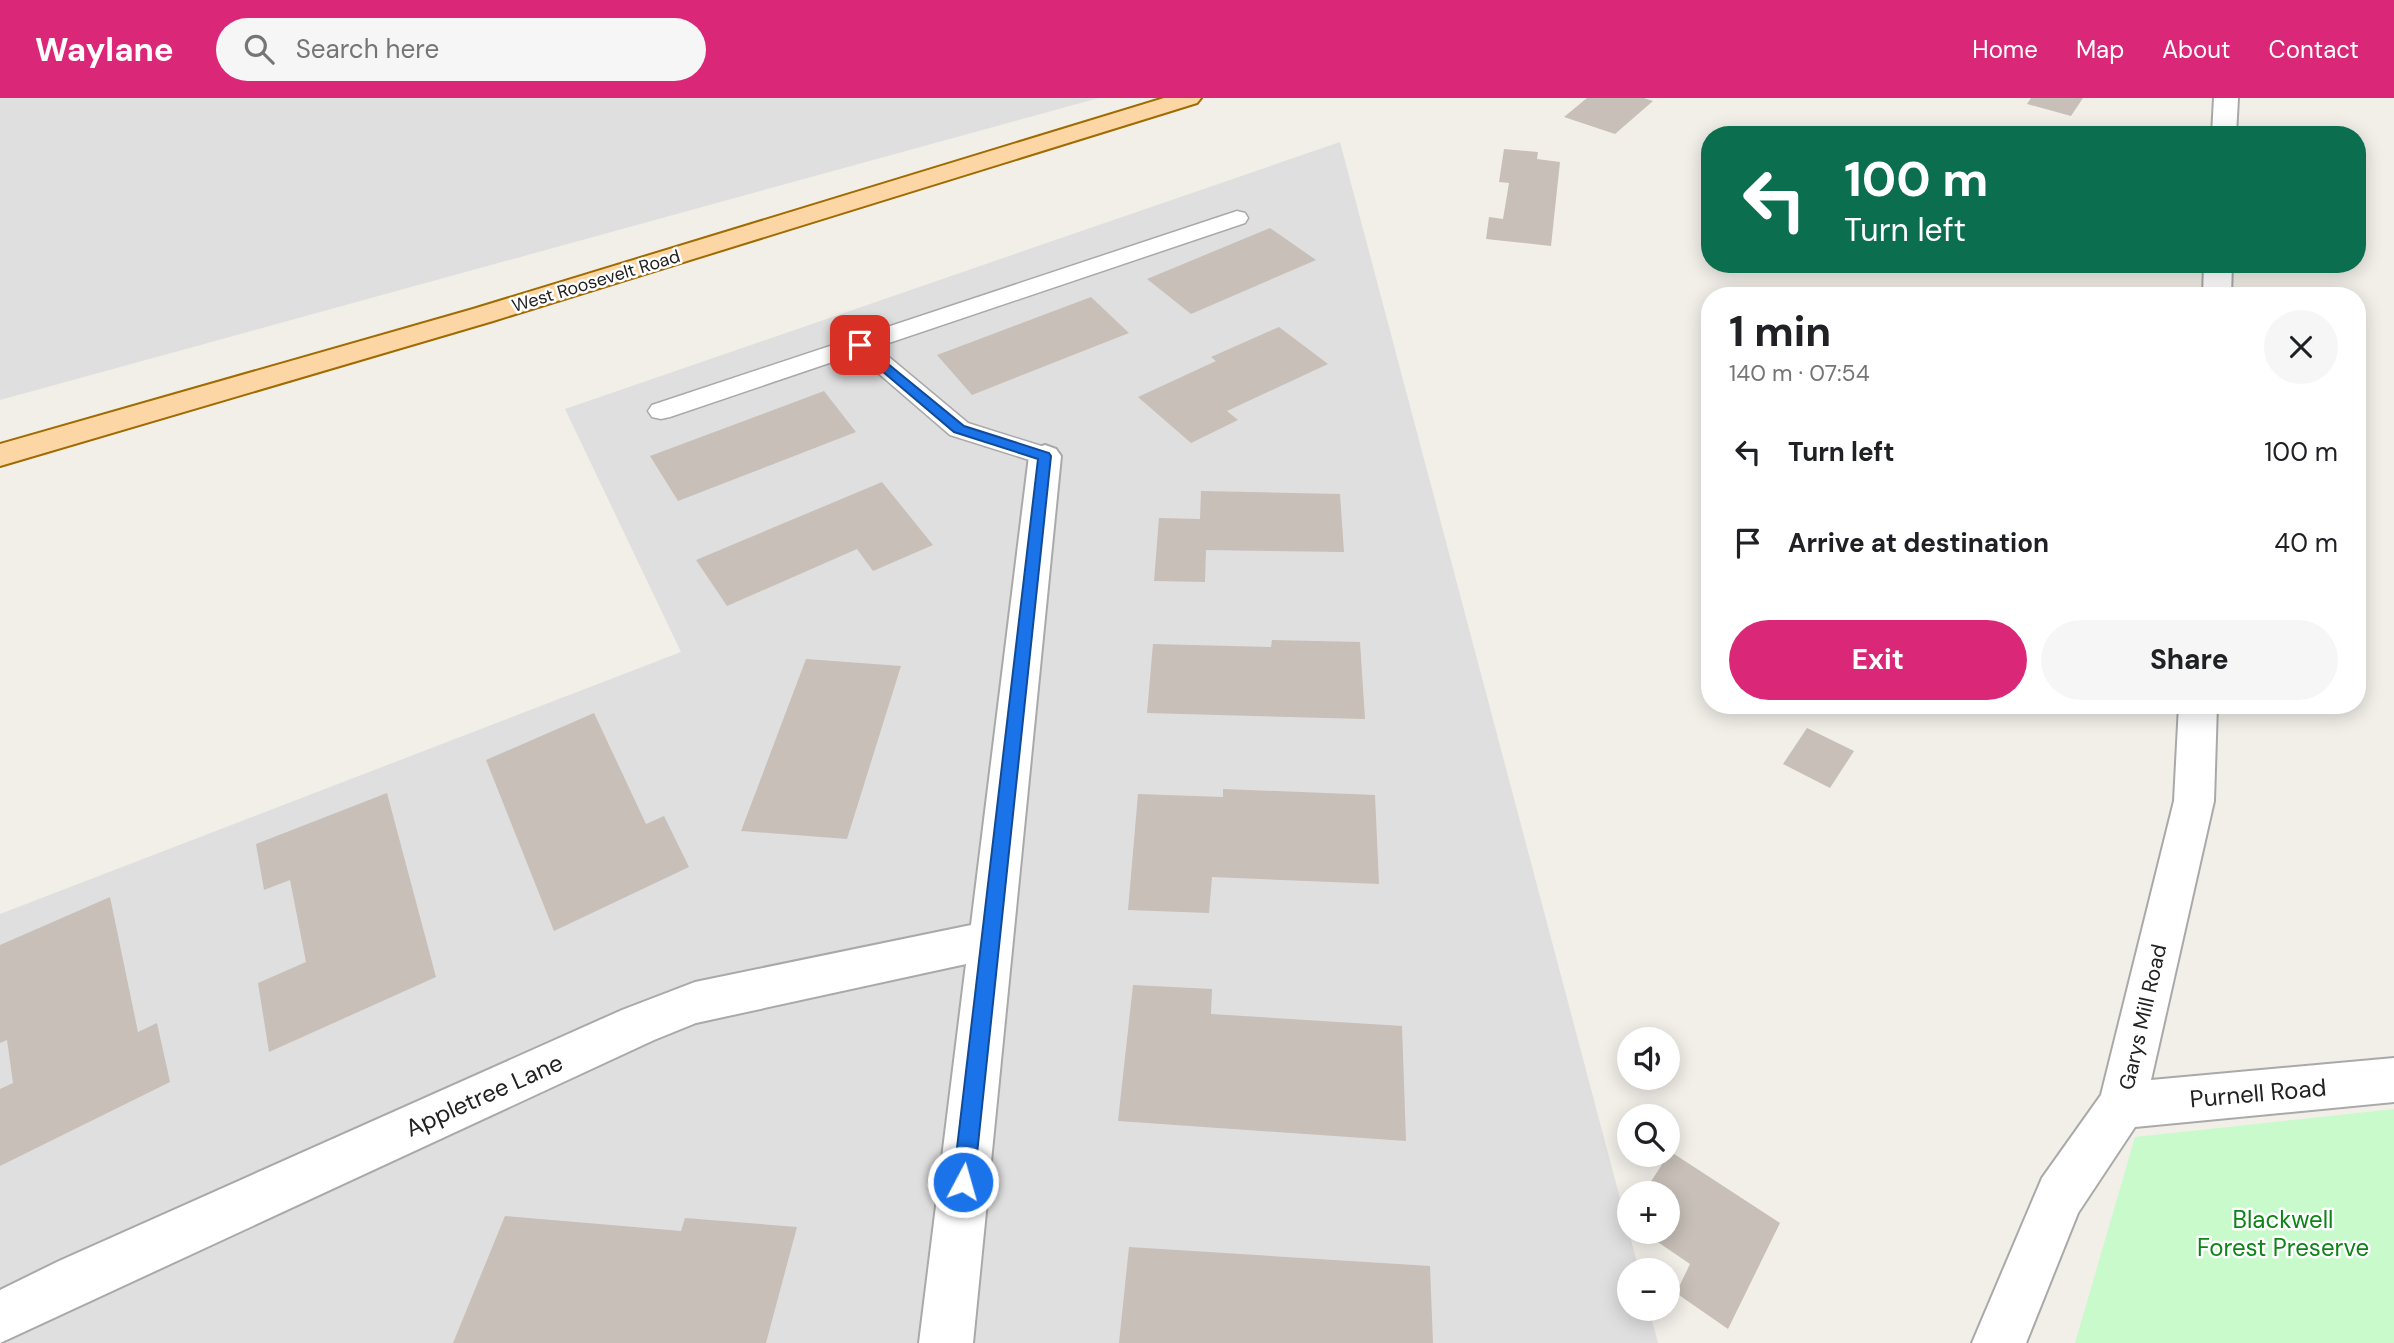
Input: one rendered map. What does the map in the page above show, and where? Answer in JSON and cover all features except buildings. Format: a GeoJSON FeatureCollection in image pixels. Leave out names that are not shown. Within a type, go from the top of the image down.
{"type":"FeatureCollection","features":[{"type":"Feature","properties":{"kind":"main road","name":"West Roosevelt Road"},"geometry":{"type":"LineString","coordinates":[[0,455],[496,312],[1189,98]]}},
{"type":"Feature","properties":{"kind":"street"},"geometry":{"type":"LineString","coordinates":[[2224,126],[2226,98]]}},
{"type":"Feature","properties":{"kind":"street"},"geometry":{"type":"LineString","coordinates":[[946,1343],[1045,456]]}},
{"type":"Feature","properties":{"kind":"street","name":"Garys Mill Road"},"geometry":{"type":"LineString","coordinates":[[1999,1343],[2060,1196],[2122,1105],[2194,802],[2198,714]]}},
{"type":"Feature","properties":{"kind":"street","name":"Appletree Lane"},"geometry":{"type":"LineString","coordinates":[[0,1318],[77,1279],[626,1031],[695,1003],[990,940]]}},
{"type":"Feature","properties":{"kind":"street","name":"Purnell Road"},"geometry":{"type":"LineString","coordinates":[[2122,1105],[2394,1080]]}},
{"type":"Feature","properties":{"kind":"lane"},"geometry":{"type":"LineString","coordinates":[[661,411],[1237,218]]}},
{"type":"Feature","properties":{"kind":"lane"},"geometry":{"type":"LineString","coordinates":[[860,345],[959,429],[1045,456]]}},
{"type":"Feature","properties":{"kind":"shaded area"},"geometry":{"type":"Polygon","coordinates":[[[0,98],[1099,98],[0,400],[0,98]]]}},
{"type":"Feature","properties":{"kind":"shaded area"},"geometry":{"type":"Polygon","coordinates":[[[1340,142],[1617,1187],[1617,1244],[1632,1244],[1636,1258],[1617,1258],[1617,1321],[1652,1321],[1658,1343],[0,1343],[0,914],[681,652],[565,409],[1340,142]]]}},
{"type":"Feature","properties":{"kind":"green space","name":"Blackwell Forest Preserve"},"geometry":{"type":"Polygon","coordinates":[[[2394,1109],[2394,1343],[2075,1343],[2135,1137],[2394,1109]]]}},
{"type":"Feature","properties":{"kind":"route"},"geometry":{"type":"LineString","coordinates":[[860,345],[959,429],[1045,456],[963,1182]]}}]}
